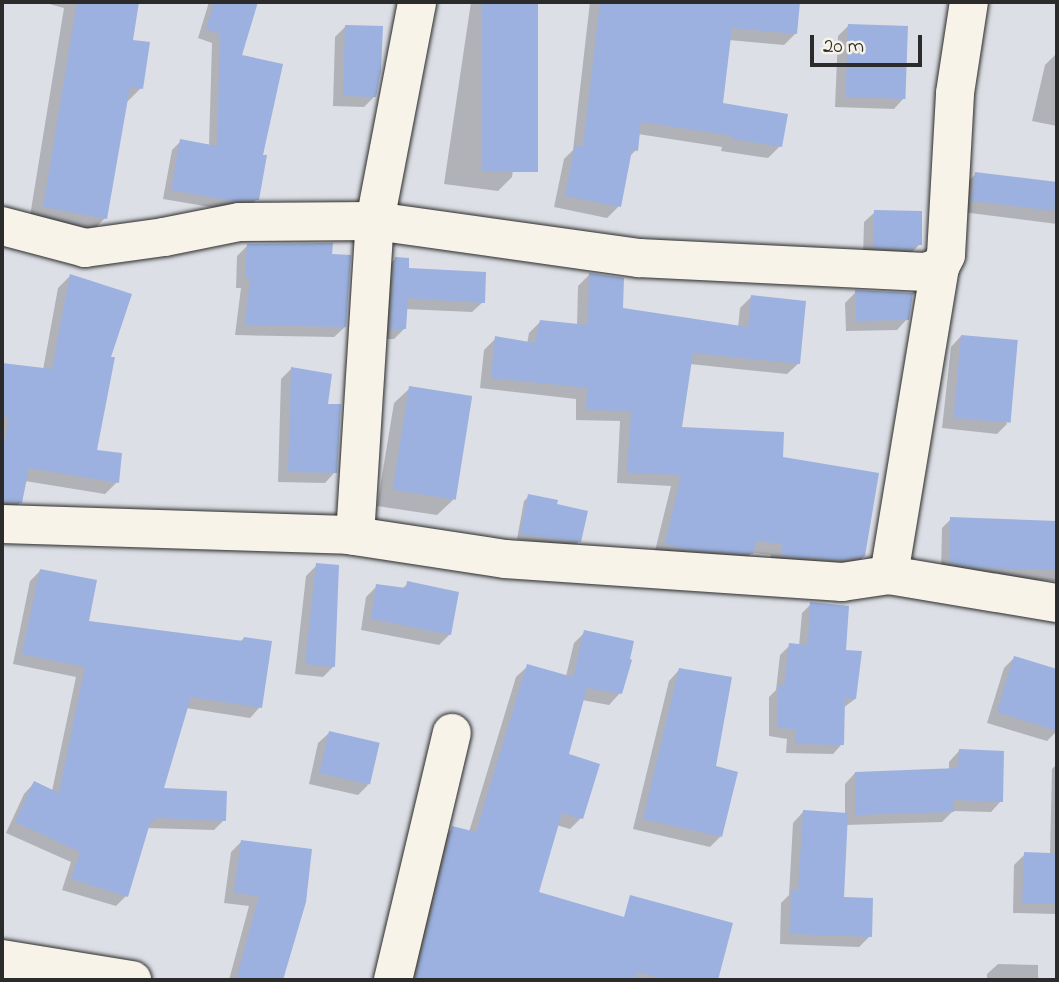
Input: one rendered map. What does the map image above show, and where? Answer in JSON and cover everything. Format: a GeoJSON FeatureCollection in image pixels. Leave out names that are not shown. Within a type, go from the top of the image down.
{"type":"FeatureCollection","features":[{"type":"Feature","properties":{"kind":"street"},"geometry":{"type":"LineString","coordinates":[[355,536],[375,221],[417,2]]}},
{"type":"Feature","properties":{"kind":"street"},"geometry":{"type":"LineString","coordinates":[[889,575],[940,267],[946,255],[955,93],[969,2]]}},
{"type":"Feature","properties":{"kind":"street"},"geometry":{"type":"LineString","coordinates":[[2,226],[85,248],[239,222],[375,221],[639,258],[925,272],[940,267]]}},
{"type":"Feature","properties":{"kind":"street"},"geometry":{"type":"LineString","coordinates":[[2,524],[355,536],[505,559],[842,582],[889,575],[1057,603]]}},
{"type":"Feature","properties":{"kind":"street"},"geometry":{"type":"LineString","coordinates":[[393,980],[452,733]]}},
{"type":"Feature","properties":{"kind":"street"},"geometry":{"type":"LineString","coordinates":[[2,958],[132,980]]}},
{"type":"Feature","properties":{"kind":"building"},"geometry":{"type":"Polygon","coordinates":[[[77,2],[139,2],[133,40],[150,42],[143,89],[130,87],[107,219],[43,207],[77,2]]]}},
{"type":"Feature","properties":{"kind":"building"},"geometry":{"type":"Polygon","coordinates":[[[214,2],[258,2],[242,55],[283,64],[263,155],[267,155],[259,200],[232,201],[171,190],[180,139],[217,146],[220,34],[206,29],[214,2]]]}},
{"type":"Feature","properties":{"kind":"building"},"geometry":{"type":"Polygon","coordinates":[[[482,2],[538,2],[538,172],[482,172],[482,2]]]}},
{"type":"Feature","properties":{"kind":"building"},"geometry":{"type":"Polygon","coordinates":[[[600,2],[800,2],[797,34],[732,28],[723,103],[788,114],[782,147],[732,139],[733,136],[641,122],[638,151],[632,150],[621,207],[565,196],[575,145],[583,147],[600,2]]]}},
{"type":"Feature","properties":{"kind":"building"},"geometry":{"type":"Polygon","coordinates":[[[848,24],[908,26],[905,99],[845,97],[848,24]]]}},
{"type":"Feature","properties":{"kind":"building"},"geometry":{"type":"Polygon","coordinates":[[[345,25],[383,26],[381,71],[376,97],[343,96],[345,25]]]}},
{"type":"Feature","properties":{"kind":"building"},"geometry":{"type":"Polygon","coordinates":[[[975,172],[1057,182],[1054,211],[971,201],[975,172]]]}},
{"type":"Feature","properties":{"kind":"building"},"geometry":{"type":"Polygon","coordinates":[[[874,210],[922,211],[922,245],[913,245],[913,249],[873,248],[874,210]]]}},
{"type":"Feature","properties":{"kind":"building"},"geometry":{"type":"Polygon","coordinates":[[[333,243],[332,254],[351,255],[346,327],[245,325],[250,278],[245,278],[247,244],[333,243]]]}},
{"type":"Feature","properties":{"kind":"building"},"geometry":{"type":"Polygon","coordinates":[[[395,257],[409,258],[409,268],[486,272],[485,303],[408,298],[406,329],[390,329],[395,257]]]}},
{"type":"Feature","properties":{"kind":"building"},"geometry":{"type":"Polygon","coordinates":[[[589,273],[624,278],[623,308],[748,327],[751,295],[806,301],[800,364],[693,353],[682,427],[784,432],[783,457],[879,473],[865,556],[841,560],[782,556],[782,544],[756,541],[753,554],[690,550],[665,544],[681,475],[627,473],[631,411],[586,410],[587,388],[491,378],[495,336],[535,343],[540,320],[588,325],[589,273]]]}},
{"type":"Feature","properties":{"kind":"building"},"geometry":{"type":"Polygon","coordinates":[[[70,274],[132,294],[111,357],[115,357],[97,450],[122,453],[119,483],[29,468],[22,503],[2,502],[2,453],[9,417],[2,417],[2,363],[52,369],[70,274]]]}},
{"type":"Feature","properties":{"kind":"building"},"geometry":{"type":"Polygon","coordinates":[[[855,290],[913,293],[909,320],[856,321],[855,290]]]}},
{"type":"Feature","properties":{"kind":"building"},"geometry":{"type":"Polygon","coordinates":[[[961,335],[1018,340],[1011,423],[954,418],[961,335]]]}},
{"type":"Feature","properties":{"kind":"building"},"geometry":{"type":"Polygon","coordinates":[[[291,367],[332,374],[328,404],[341,404],[337,473],[288,472],[291,367]]]}},
{"type":"Feature","properties":{"kind":"building"},"geometry":{"type":"Polygon","coordinates":[[[409,386],[472,396],[456,500],[393,490],[409,386]]]}},
{"type":"Feature","properties":{"kind":"building"},"geometry":{"type":"Polygon","coordinates":[[[528,494],[558,500],[557,504],[588,511],[581,542],[520,534],[528,494]]]}},
{"type":"Feature","properties":{"kind":"building"},"geometry":{"type":"Polygon","coordinates":[[[950,517],[1057,521],[1057,570],[979,568],[949,563],[950,517]]]}},
{"type":"Feature","properties":{"kind":"building"},"geometry":{"type":"Polygon","coordinates":[[[316,563],[339,565],[335,667],[305,664],[316,563]]]}},
{"type":"Feature","properties":{"kind":"building"},"geometry":{"type":"Polygon","coordinates":[[[40,569],[97,580],[89,621],[243,641],[244,637],[272,641],[262,708],[191,697],[164,788],[227,791],[226,821],[151,820],[128,897],[71,879],[80,852],[15,822],[34,781],[59,793],[85,667],[22,654],[40,569]]]}},
{"type":"Feature","properties":{"kind":"building"},"geometry":{"type":"Polygon","coordinates":[[[407,581],[459,592],[451,635],[371,619],[376,584],[406,588],[407,581]]]}},
{"type":"Feature","properties":{"kind":"building"},"geometry":{"type":"Polygon","coordinates":[[[810,602],[849,606],[846,650],[862,651],[856,699],[845,698],[844,745],[795,744],[796,730],[777,727],[778,685],[784,686],[789,643],[808,645],[810,602]]]}},
{"type":"Feature","properties":{"kind":"building"},"geometry":{"type":"Polygon","coordinates":[[[584,630],[634,641],[632,660],[622,694],[587,688],[569,754],[600,764],[583,819],[562,813],[539,892],[624,917],[630,895],[733,923],[718,980],[668,980],[637,972],[636,980],[415,980],[452,826],[476,832],[527,664],[573,677],[584,630]]]}},
{"type":"Feature","properties":{"kind":"building"},"geometry":{"type":"Polygon","coordinates":[[[1014,656],[1057,669],[1057,731],[997,712],[1014,656]]]}},
{"type":"Feature","properties":{"kind":"building"},"geometry":{"type":"Polygon","coordinates":[[[679,668],[732,677],[716,766],[738,772],[722,837],[643,819],[679,668]]]}},
{"type":"Feature","properties":{"kind":"building"},"geometry":{"type":"Polygon","coordinates":[[[329,731],[380,743],[370,785],[319,773],[329,731]]]}},
{"type":"Feature","properties":{"kind":"building"},"geometry":{"type":"Polygon","coordinates":[[[959,749],[1004,751],[1003,802],[954,800],[954,812],[855,815],[855,772],[958,768],[959,749]]]}},
{"type":"Feature","properties":{"kind":"building"},"geometry":{"type":"Polygon","coordinates":[[[803,810],[848,813],[844,897],[873,898],[872,937],[790,934],[791,890],[798,891],[803,810]]]}},
{"type":"Feature","properties":{"kind":"building"},"geometry":{"type":"Polygon","coordinates":[[[241,840],[312,849],[306,902],[283,980],[236,980],[259,896],[234,893],[241,840]]]}},
{"type":"Feature","properties":{"kind":"building"},"geometry":{"type":"Polygon","coordinates":[[[1024,852],[1057,853],[1055,904],[1022,903],[1024,852]]]}}]}
